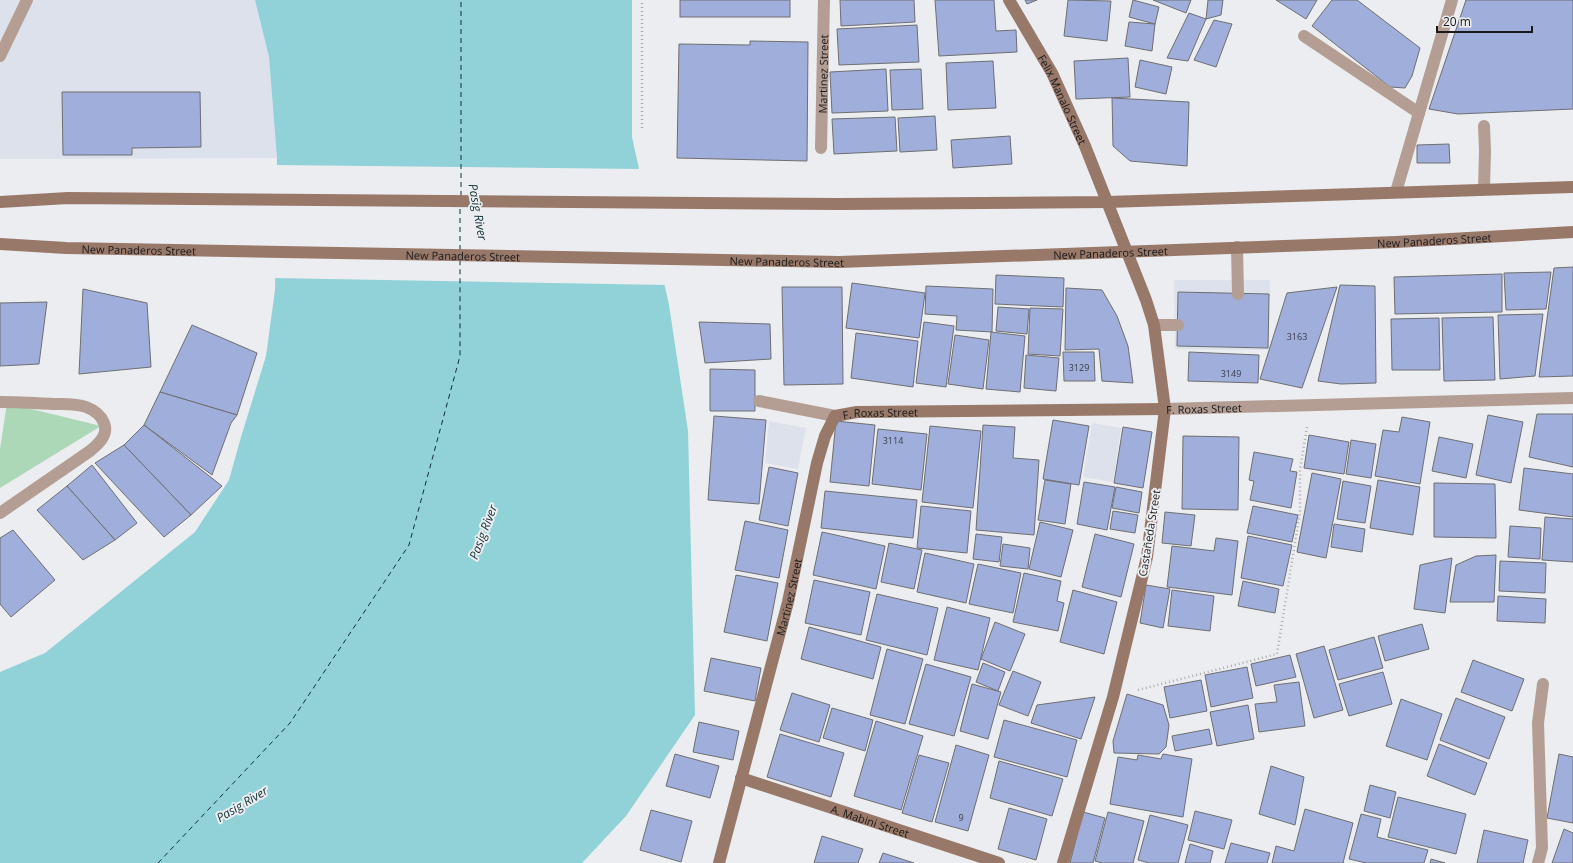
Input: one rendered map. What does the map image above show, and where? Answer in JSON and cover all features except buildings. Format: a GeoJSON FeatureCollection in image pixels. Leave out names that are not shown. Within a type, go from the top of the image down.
{"type":"FeatureCollection","features":[{"type":"Feature","properties":{"kind":"main road","name":"Felix Manalo Street"},"geometry":{"type":"LineString","coordinates":[[1009,0],[1052,73],[1085,146],[1107,202]]}},
{"type":"Feature","properties":{"kind":"main road"},"geometry":{"type":"LineString","coordinates":[[0,202],[68,198],[840,204],[1107,202],[1573,186]]}},
{"type":"Feature","properties":{"kind":"main road","name":"Castañeda Street"},"geometry":{"type":"LineString","coordinates":[[1062,863],[1113,697],[1147,557],[1165,409],[1154,325],[1107,202]]}},
{"type":"Feature","properties":{"kind":"main road","name":"New Panaderos Street"},"geometry":{"type":"LineString","coordinates":[[0,244],[66,248],[839,262],[1396,242],[1573,232]]}},
{"type":"Feature","properties":{"kind":"main road","name":"F. Roxas Street"},"geometry":{"type":"LineString","coordinates":[[835,416],[857,412],[1165,409]]}},
{"type":"Feature","properties":{"kind":"main road","name":"Martinez Street"},"geometry":{"type":"LineString","coordinates":[[720,863],[788,602],[817,464],[825,436],[835,416]]}},
{"type":"Feature","properties":{"kind":"main road","name":"A. Mabini Street"},"geometry":{"type":"LineString","coordinates":[[741,778],[999,863]]}},
{"type":"Feature","properties":{"kind":"street"},"geometry":{"type":"LineString","coordinates":[[0,56],[27,0]]}},
{"type":"Feature","properties":{"kind":"street","name":"Martinez Street"},"geometry":{"type":"LineString","coordinates":[[821,148],[824,0]]}},
{"type":"Feature","properties":{"kind":"street"},"geometry":{"type":"LineString","coordinates":[[1396,192],[1452,0]]}},
{"type":"Feature","properties":{"kind":"street"},"geometry":{"type":"LineString","coordinates":[[1304,36],[1419,113]]}},
{"type":"Feature","properties":{"kind":"street"},"geometry":{"type":"LineString","coordinates":[[1484,126],[1484,189]]}},
{"type":"Feature","properties":{"kind":"street"},"geometry":{"type":"LineString","coordinates":[[1238,247],[1238,294]]}},
{"type":"Feature","properties":{"kind":"street"},"geometry":{"type":"LineString","coordinates":[[1154,325],[1178,325]]}},
{"type":"Feature","properties":{"kind":"street","name":"F. Roxas Street"},"geometry":{"type":"LineString","coordinates":[[1165,409],[1573,398]]}},
{"type":"Feature","properties":{"kind":"street"},"geometry":{"type":"LineString","coordinates":[[759,401],[835,416]]}},
{"type":"Feature","properties":{"kind":"street"},"geometry":{"type":"LineString","coordinates":[[0,402],[86,407],[96,412],[102,418],[105,425],[105,431],[99,443],[90,451],[0,513]]}},
{"type":"Feature","properties":{"kind":"street"},"geometry":{"type":"LineString","coordinates":[[1538,863],[1542,848],[1538,723],[1544,684]]}},
{"type":"Feature","properties":{"kind":"path"},"geometry":{"type":"LineString","coordinates":[[642,0],[642,128]]}},
{"type":"Feature","properties":{"kind":"path"},"geometry":{"type":"LineString","coordinates":[[1113,697],[1277,654],[1300,512],[1300,469],[1311,405]]}},
{"type":"Feature","properties":{"kind":"shaded area"},"geometry":{"type":"Polygon","coordinates":[[[0,0],[255,0],[269,57],[277,158],[0,159],[0,0]]]}},
{"type":"Feature","properties":{"kind":"shaded area"},"geometry":{"type":"Polygon","coordinates":[[[1174,280],[1270,280],[1269,350],[1175,349],[1174,280]]]}},
{"type":"Feature","properties":{"kind":"shaded area"},"geometry":{"type":"Polygon","coordinates":[[[769,421],[806,428],[798,469],[765,463],[769,421]]]}},
{"type":"Feature","properties":{"kind":"shaded area"},"geometry":{"type":"Polygon","coordinates":[[[1092,423],[1121,428],[1113,482],[1083,477],[1092,423]]]}},
{"type":"Feature","properties":{"kind":"green space"},"geometry":{"type":"Polygon","coordinates":[[[7,403],[101,426],[0,488],[0,449],[7,403]]]}},
{"type":"Feature","properties":{"kind":"water","name":"Pasig River"},"geometry":{"type":"Polygon","coordinates":[[[255,0],[632,0],[632,137],[669,305],[688,431],[695,715],[626,816],[582,863],[0,863],[0,672],[45,653],[195,532],[229,480],[266,356],[275,290],[277,158],[269,57],[255,0]]]}},
{"type":"Feature","properties":{"kind":"pier"},"geometry":{"type":"Polygon","coordinates":[[[275,165],[641,169],[667,285],[273,278],[275,165]]]}},
{"type":"Feature","properties":{"kind":"ferry route"},"geometry":{"type":"LineString","coordinates":[[461,0],[461,196]]}},
{"type":"Feature","properties":{"kind":"ferry route"},"geometry":{"type":"LineString","coordinates":[[460,207],[460,250]]}},
{"type":"Feature","properties":{"kind":"ferry route"},"geometry":{"type":"LineString","coordinates":[[158,863],[290,723],[409,545],[460,356],[460,261]]}}]}
